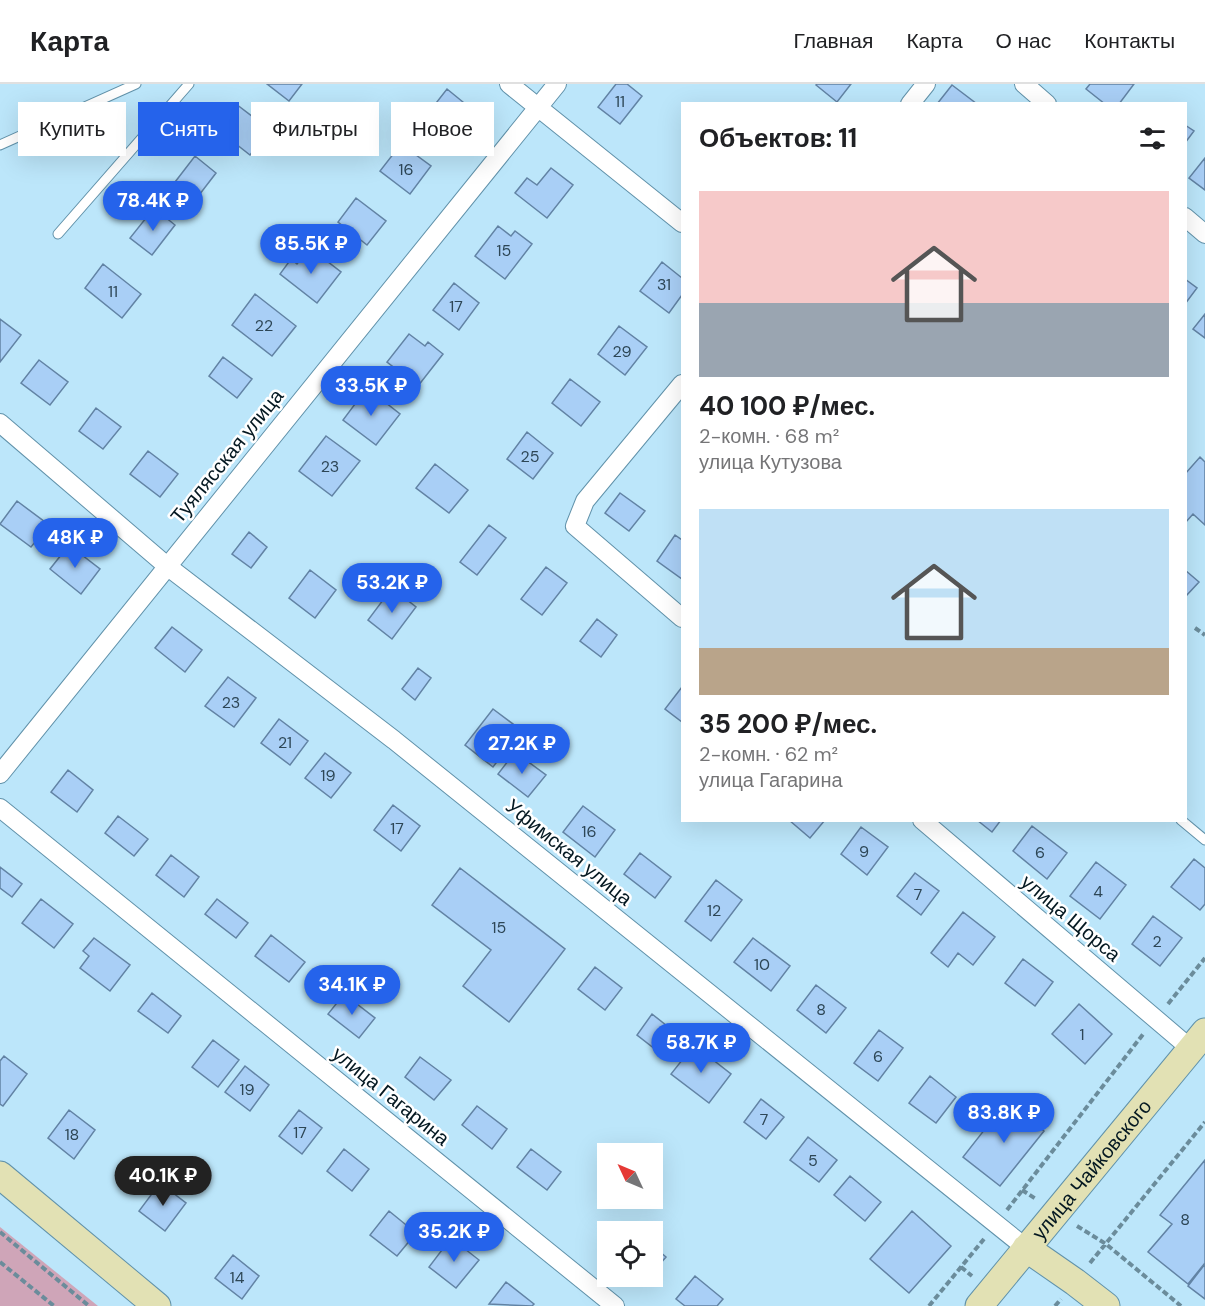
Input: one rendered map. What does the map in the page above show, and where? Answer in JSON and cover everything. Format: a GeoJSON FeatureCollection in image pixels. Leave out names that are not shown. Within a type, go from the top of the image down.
{"type":"FeatureCollection","features":[{"type":"Feature","properties":{"kind":"main road","name":"улица Чайковского"},"geometry":{"type":"LineString","coordinates":[[979,1306],[1198,1041]]}},
{"type":"Feature","properties":{"kind":"main road"},"geometry":{"type":"LineString","coordinates":[[0,1175],[157,1306]]}},
{"type":"Feature","properties":{"kind":"main road"},"geometry":{"type":"LineString","coordinates":[[1026,1248],[1106,1306]]}},
{"type":"Feature","properties":{"kind":"street"},"geometry":{"type":"LineString","coordinates":[[509,84],[681,222]]}},
{"type":"Feature","properties":{"kind":"street","name":"Туялясская улица"},"geometry":{"type":"LineString","coordinates":[[0,774],[557,84]]}},
{"type":"Feature","properties":{"kind":"street"},"geometry":{"type":"LineString","coordinates":[[912,102],[926,84]]}},
{"type":"Feature","properties":{"kind":"street"},"geometry":{"type":"LineString","coordinates":[[1024,84],[1045,102]]}},
{"type":"Feature","properties":{"kind":"street"},"geometry":{"type":"LineString","coordinates":[[1187,219],[1205,234]]}},
{"type":"Feature","properties":{"kind":"street"},"geometry":{"type":"LineString","coordinates":[[681,385],[585,501],[575,526],[681,617]]}},
{"type":"Feature","properties":{"kind":"street","name":"Уфимская улица"},"geometry":{"type":"LineString","coordinates":[[0,423],[167,566],[403,748],[1026,1248]]}},
{"type":"Feature","properties":{"kind":"street","name":"улица Гагарина"},"geometry":{"type":"LineString","coordinates":[[0,808],[615,1306]]}},
{"type":"Feature","properties":{"kind":"street","name":"улица Щорса"},"geometry":{"type":"LineString","coordinates":[[924,822],[1155,1019],[1198,1041]]}},
{"type":"Feature","properties":{"kind":"lane"},"geometry":{"type":"LineString","coordinates":[[0,145],[136,84]]}},
{"type":"Feature","properties":{"kind":"lane"},"geometry":{"type":"LineString","coordinates":[[58,234],[189,84]]}},
{"type":"Feature","properties":{"kind":"lane"},"geometry":{"type":"LineString","coordinates":[[1183,822],[1205,840]]}},
{"type":"Feature","properties":{"kind":"path"},"geometry":{"type":"LineString","coordinates":[[1195,628],[1205,635]]}},
{"type":"Feature","properties":{"kind":"path"},"geometry":{"type":"LineString","coordinates":[[929,1306],[1205,958]]}},
{"type":"Feature","properties":{"kind":"path"},"geometry":{"type":"LineString","coordinates":[[1075,1282],[1205,1122]]}},
{"type":"Feature","properties":{"kind":"path"},"geometry":{"type":"LineString","coordinates":[[0,1232],[89,1306]]}},
{"type":"Feature","properties":{"kind":"path"},"geometry":{"type":"LineString","coordinates":[[1106,1244],[1181,1306]]}},
{"type":"Feature","properties":{"kind":"path"},"geometry":{"type":"LineString","coordinates":[[0,1262],[54,1306]]}},
{"type":"Feature","properties":{"kind":"shaded area"},"geometry":{"type":"Polygon","coordinates":[[[0,1227],[98,1306],[0,1306],[0,1227]]]}},
{"type":"Feature","properties":{"kind":"building"},"geometry":{"type":"Polygon","coordinates":[[[267,84],[302,84],[289,101],[267,84]]]}},
{"type":"Feature","properties":{"kind":"building"},"geometry":{"type":"Polygon","coordinates":[[[616,84],[627,84],[642,96],[620,124],[598,107],[616,84]]]}},
{"type":"Feature","properties":{"kind":"building"},"geometry":{"type":"Polygon","coordinates":[[[817,84],[851,84],[837,102],[817,84]]]}},
{"type":"Feature","properties":{"kind":"building"},"geometry":{"type":"Polygon","coordinates":[[[1090,84],[1134,84],[1120,102],[1102,102],[1086,89],[1090,84]]]}},
{"type":"Feature","properties":{"kind":"building"},"geometry":{"type":"Polygon","coordinates":[[[952,85],[974,102],[939,102],[952,85]]]}},
{"type":"Feature","properties":{"kind":"building"},"geometry":{"type":"Polygon","coordinates":[[[447,89],[463,102],[437,102],[447,89]]]}},
{"type":"Feature","properties":{"kind":"building"},"geometry":{"type":"Polygon","coordinates":[[[239,106],[251,115],[250,155],[239,146],[239,106]]]}},
{"type":"Feature","properties":{"kind":"building"},"geometry":{"type":"Polygon","coordinates":[[[1187,126],[1194,131],[1187,140],[1187,126]]]}},
{"type":"Feature","properties":{"kind":"building"},"geometry":{"type":"Polygon","coordinates":[[[195,156],[216,173],[193,203],[172,186],[195,156]]]}},
{"type":"Feature","properties":{"kind":"building"},"geometry":{"type":"Polygon","coordinates":[[[392,156],[417,156],[431,166],[410,194],[380,171],[392,156]]]}},
{"type":"Feature","properties":{"kind":"building"},"geometry":{"type":"Polygon","coordinates":[[[1205,158],[1205,190],[1189,178],[1205,158]]]}},
{"type":"Feature","properties":{"kind":"building"},"geometry":{"type":"Polygon","coordinates":[[[551,168],[573,185],[547,218],[515,193],[527,178],[537,185],[551,168]]]}},
{"type":"Feature","properties":{"kind":"building"},"geometry":{"type":"Polygon","coordinates":[[[356,198],[386,221],[367,245],[338,222],[356,198]]]}},
{"type":"Feature","properties":{"kind":"building"},"geometry":{"type":"Polygon","coordinates":[[[154,208],[175,225],[152,255],[130,238],[154,208]]]}},
{"type":"Feature","properties":{"kind":"building"},"geometry":{"type":"Polygon","coordinates":[[[498,226],[511,236],[515,231],[532,244],[505,279],[475,256],[498,226]]]}},
{"type":"Feature","properties":{"kind":"building"},"geometry":{"type":"Polygon","coordinates":[[[310,248],[341,272],[317,303],[280,274],[291,259],[297,264],[310,248]]]}},
{"type":"Feature","properties":{"kind":"building"},"geometry":{"type":"Polygon","coordinates":[[[662,262],[681,277],[681,296],[669,313],[640,291],[662,262]]]}},
{"type":"Feature","properties":{"kind":"building"},"geometry":{"type":"Polygon","coordinates":[[[103,264],[141,294],[122,318],[85,288],[103,264]]]}},
{"type":"Feature","properties":{"kind":"building"},"geometry":{"type":"Polygon","coordinates":[[[1187,280],[1197,288],[1187,301],[1187,280]]]}},
{"type":"Feature","properties":{"kind":"building"},"geometry":{"type":"Polygon","coordinates":[[[454,283],[479,303],[459,330],[433,310],[454,283]]]}},
{"type":"Feature","properties":{"kind":"building"},"geometry":{"type":"Polygon","coordinates":[[[255,294],[296,326],[272,356],[232,325],[255,294]]]}},
{"type":"Feature","properties":{"kind":"building"},"geometry":{"type":"Polygon","coordinates":[[[1205,314],[1205,338],[1193,329],[1205,314]]]}},
{"type":"Feature","properties":{"kind":"building"},"geometry":{"type":"Polygon","coordinates":[[[0,319],[21,335],[0,362],[0,319]]]}},
{"type":"Feature","properties":{"kind":"building"},"geometry":{"type":"Polygon","coordinates":[[[619,326],[647,347],[625,375],[598,354],[619,326]]]}},
{"type":"Feature","properties":{"kind":"building"},"geometry":{"type":"Polygon","coordinates":[[[409,334],[425,346],[428,342],[443,354],[418,386],[387,362],[409,334]]]}},
{"type":"Feature","properties":{"kind":"building"},"geometry":{"type":"Polygon","coordinates":[[[223,357],[252,379],[237,398],[209,376],[223,357]]]}},
{"type":"Feature","properties":{"kind":"building"},"geometry":{"type":"Polygon","coordinates":[[[39,360],[68,382],[50,405],[21,383],[39,360]]]}},
{"type":"Feature","properties":{"kind":"building"},"geometry":{"type":"Polygon","coordinates":[[[570,379],[600,402],[581,426],[552,403],[570,379]]]}},
{"type":"Feature","properties":{"kind":"building"},"geometry":{"type":"Polygon","coordinates":[[[367,388],[400,414],[376,445],[343,420],[367,388]]]}},
{"type":"Feature","properties":{"kind":"building"},"geometry":{"type":"Polygon","coordinates":[[[96,408],[121,427],[103,449],[79,431],[96,408]]]}},
{"type":"Feature","properties":{"kind":"building"},"geometry":{"type":"Polygon","coordinates":[[[527,432],[553,453],[533,479],[507,459],[527,432]]]}},
{"type":"Feature","properties":{"kind":"building"},"geometry":{"type":"Polygon","coordinates":[[[326,436],[360,461],[332,496],[299,471],[326,436]]]}},
{"type":"Feature","properties":{"kind":"building"},"geometry":{"type":"Polygon","coordinates":[[[148,451],[178,474],[160,497],[130,474],[148,451]]]}},
{"type":"Feature","properties":{"kind":"building"},"geometry":{"type":"Polygon","coordinates":[[[1200,457],[1205,462],[1205,525],[1193,514],[1187,521],[1187,472],[1200,457]]]}},
{"type":"Feature","properties":{"kind":"building"},"geometry":{"type":"Polygon","coordinates":[[[435,464],[468,490],[449,513],[416,488],[435,464]]]}},
{"type":"Feature","properties":{"kind":"building"},"geometry":{"type":"Polygon","coordinates":[[[620,493],[645,511],[629,531],[605,513],[620,493]]]}},
{"type":"Feature","properties":{"kind":"building"},"geometry":{"type":"Polygon","coordinates":[[[17,501],[49,525],[31,547],[0,524],[17,501]]]}},
{"type":"Feature","properties":{"kind":"building"},"geometry":{"type":"Polygon","coordinates":[[[489,525],[506,538],[477,575],[460,562],[489,525]]]}},
{"type":"Feature","properties":{"kind":"building"},"geometry":{"type":"Polygon","coordinates":[[[249,532],[267,547],[251,568],[232,554],[249,532]]]}},
{"type":"Feature","properties":{"kind":"building"},"geometry":{"type":"Polygon","coordinates":[[[675,535],[681,539],[681,578],[657,561],[675,535]]]}},
{"type":"Feature","properties":{"kind":"building"},"geometry":{"type":"Polygon","coordinates":[[[69,545],[100,569],[81,594],[50,569],[69,545]]]}},
{"type":"Feature","properties":{"kind":"building"},"geometry":{"type":"Polygon","coordinates":[[[546,567],[567,583],[542,615],[521,599],[546,567]]]}},
{"type":"Feature","properties":{"kind":"building"},"geometry":{"type":"Polygon","coordinates":[[[310,570],[336,590],[315,618],[289,598],[310,570]]]}},
{"type":"Feature","properties":{"kind":"building"},"geometry":{"type":"Polygon","coordinates":[[[1187,572],[1199,582],[1187,595],[1187,572]]]}},
{"type":"Feature","properties":{"kind":"building"},"geometry":{"type":"Polygon","coordinates":[[[392,588],[416,607],[392,639],[368,620],[392,588]]]}},
{"type":"Feature","properties":{"kind":"building"},"geometry":{"type":"Polygon","coordinates":[[[597,619],[617,635],[601,657],[580,641],[597,619]]]}},
{"type":"Feature","properties":{"kind":"building"},"geometry":{"type":"Polygon","coordinates":[[[172,627],[202,650],[185,672],[155,648],[172,627]]]}},
{"type":"Feature","properties":{"kind":"building"},"geometry":{"type":"Polygon","coordinates":[[[418,668],[431,678],[415,700],[402,689],[418,668]]]}},
{"type":"Feature","properties":{"kind":"building"},"geometry":{"type":"Polygon","coordinates":[[[228,677],[256,698],[234,727],[205,706],[228,677]]]}},
{"type":"Feature","properties":{"kind":"building"},"geometry":{"type":"Polygon","coordinates":[[[681,688],[681,721],[665,709],[681,688]]]}},
{"type":"Feature","properties":{"kind":"building"},"geometry":{"type":"Polygon","coordinates":[[[493,709],[521,730],[493,767],[465,745],[493,709]]]}},
{"type":"Feature","properties":{"kind":"building"},"geometry":{"type":"Polygon","coordinates":[[[279,719],[308,741],[290,765],[261,743],[279,719]]]}},
{"type":"Feature","properties":{"kind":"building"},"geometry":{"type":"Polygon","coordinates":[[[515,752],[546,775],[528,797],[498,774],[515,752]]]}},
{"type":"Feature","properties":{"kind":"building"},"geometry":{"type":"Polygon","coordinates":[[[325,753],[351,773],[331,798],[305,778],[325,753]]]}},
{"type":"Feature","properties":{"kind":"building"},"geometry":{"type":"Polygon","coordinates":[[[68,770],[93,790],[77,812],[51,792],[68,770]]]}},
{"type":"Feature","properties":{"kind":"building"},"geometry":{"type":"Polygon","coordinates":[[[393,805],[420,826],[401,851],[374,830],[393,805]]]}},
{"type":"Feature","properties":{"kind":"building"},"geometry":{"type":"Polygon","coordinates":[[[583,806],[615,830],[595,857],[563,832],[583,806]]]}},
{"type":"Feature","properties":{"kind":"building"},"geometry":{"type":"Polygon","coordinates":[[[118,816],[148,839],[134,856],[105,833],[118,816]]]}},
{"type":"Feature","properties":{"kind":"building"},"geometry":{"type":"Polygon","coordinates":[[[791,822],[823,822],[810,838],[791,822]]]}},
{"type":"Feature","properties":{"kind":"building"},"geometry":{"type":"Polygon","coordinates":[[[980,822],[1000,822],[992,832],[980,822]]]}},
{"type":"Feature","properties":{"kind":"building"},"geometry":{"type":"Polygon","coordinates":[[[1032,826],[1067,853],[1047,879],[1013,851],[1032,826]]]}},
{"type":"Feature","properties":{"kind":"building"},"geometry":{"type":"Polygon","coordinates":[[[861,827],[888,847],[867,875],[841,854],[861,827]]]}},
{"type":"Feature","properties":{"kind":"building"},"geometry":{"type":"Polygon","coordinates":[[[640,853],[671,877],[655,898],[624,874],[640,853]]]}},
{"type":"Feature","properties":{"kind":"building"},"geometry":{"type":"Polygon","coordinates":[[[171,855],[199,877],[184,897],[156,875],[171,855]]]}},
{"type":"Feature","properties":{"kind":"building"},"geometry":{"type":"Polygon","coordinates":[[[1194,859],[1205,868],[1205,904],[1200,910],[1171,887],[1194,859]]]}},
{"type":"Feature","properties":{"kind":"building"},"geometry":{"type":"Polygon","coordinates":[[[1096,862],[1126,885],[1100,919],[1070,896],[1096,862]]]}},
{"type":"Feature","properties":{"kind":"building"},"geometry":{"type":"Polygon","coordinates":[[[0,867],[22,884],[12,897],[0,888],[0,867]]]}},
{"type":"Feature","properties":{"kind":"building"},"geometry":{"type":"Polygon","coordinates":[[[460,868],[565,949],[509,1022],[463,986],[491,950],[432,905],[460,868]]]}},
{"type":"Feature","properties":{"kind":"building"},"geometry":{"type":"Polygon","coordinates":[[[915,873],[939,891],[921,915],[897,896],[915,873]]]}},
{"type":"Feature","properties":{"kind":"building"},"geometry":{"type":"Polygon","coordinates":[[[716,880],[742,900],[711,941],[685,921],[716,880]]]}},
{"type":"Feature","properties":{"kind":"building"},"geometry":{"type":"Polygon","coordinates":[[[41,899],[73,924],[54,948],[22,923],[41,899]]]}},
{"type":"Feature","properties":{"kind":"building"},"geometry":{"type":"Polygon","coordinates":[[[217,899],[248,923],[236,938],[205,914],[217,899]]]}},
{"type":"Feature","properties":{"kind":"building"},"geometry":{"type":"Polygon","coordinates":[[[963,912],[995,937],[973,965],[958,953],[948,967],[931,953],[963,912]]]}},
{"type":"Feature","properties":{"kind":"building"},"geometry":{"type":"Polygon","coordinates":[[[1153,916],[1182,938],[1160,966],[1132,944],[1153,916]]]}},
{"type":"Feature","properties":{"kind":"building"},"geometry":{"type":"Polygon","coordinates":[[[271,935],[305,962],[289,982],[255,956],[271,935]]]}},
{"type":"Feature","properties":{"kind":"building"},"geometry":{"type":"Polygon","coordinates":[[[94,938],[130,965],[110,991],[80,968],[89,956],[83,951],[94,938]]]}},
{"type":"Feature","properties":{"kind":"building"},"geometry":{"type":"Polygon","coordinates":[[[753,938],[790,966],[771,991],[734,962],[753,938]]]}},
{"type":"Feature","properties":{"kind":"building"},"geometry":{"type":"Polygon","coordinates":[[[1023,959],[1053,982],[1035,1006],[1005,983],[1023,959]]]}},
{"type":"Feature","properties":{"kind":"building"},"geometry":{"type":"Polygon","coordinates":[[[595,967],[622,988],[605,1010],[578,989],[595,967]]]}},
{"type":"Feature","properties":{"kind":"building"},"geometry":{"type":"Polygon","coordinates":[[[816,985],[846,1008],[826,1033],[797,1010],[816,985]]]}},
{"type":"Feature","properties":{"kind":"building"},"geometry":{"type":"Polygon","coordinates":[[[152,993],[181,1016],[168,1033],[138,1011],[152,993]]]}},
{"type":"Feature","properties":{"kind":"building"},"geometry":{"type":"Polygon","coordinates":[[[344,994],[375,1018],[359,1038],[328,1014],[344,994]]]}},
{"type":"Feature","properties":{"kind":"building"},"geometry":{"type":"Polygon","coordinates":[[[1079,1004],[1112,1034],[1085,1064],[1052,1034],[1079,1004]]]}},
{"type":"Feature","properties":{"kind":"building"},"geometry":{"type":"Polygon","coordinates":[[[652,1014],[676,1033],[660,1053],[637,1035],[652,1014]]]}},
{"type":"Feature","properties":{"kind":"building"},"geometry":{"type":"Polygon","coordinates":[[[879,1030],[903,1048],[878,1081],[854,1063],[879,1030]]]}},
{"type":"Feature","properties":{"kind":"building"},"geometry":{"type":"Polygon","coordinates":[[[213,1040],[239,1060],[218,1087],[192,1067],[213,1040]]]}},
{"type":"Feature","properties":{"kind":"building"},"geometry":{"type":"Polygon","coordinates":[[[694,1045],[731,1074],[709,1103],[671,1074],[694,1045]]]}},
{"type":"Feature","properties":{"kind":"building"},"geometry":{"type":"Polygon","coordinates":[[[4,1056],[27,1074],[3,1106],[0,1104],[0,1061],[4,1056]]]}},
{"type":"Feature","properties":{"kind":"building"},"geometry":{"type":"Polygon","coordinates":[[[420,1057],[451,1080],[434,1100],[405,1077],[420,1057]]]}},
{"type":"Feature","properties":{"kind":"building"},"geometry":{"type":"Polygon","coordinates":[[[245,1066],[269,1085],[250,1111],[225,1092],[245,1066]]]}},
{"type":"Feature","properties":{"kind":"building"},"geometry":{"type":"Polygon","coordinates":[[[930,1076],[956,1097],[936,1123],[909,1103],[930,1076]]]}},
{"type":"Feature","properties":{"kind":"building"},"geometry":{"type":"Polygon","coordinates":[[[761,1099],[784,1117],[766,1139],[744,1122],[761,1099]]]}},
{"type":"Feature","properties":{"kind":"building"},"geometry":{"type":"Polygon","coordinates":[[[1007,1101],[1044,1131],[1000,1186],[963,1157],[1007,1101]]]}},
{"type":"Feature","properties":{"kind":"building"},"geometry":{"type":"Polygon","coordinates":[[[477,1106],[507,1129],[492,1149],[462,1125],[477,1106]]]}},
{"type":"Feature","properties":{"kind":"building"},"geometry":{"type":"Polygon","coordinates":[[[69,1110],[95,1130],[74,1159],[48,1138],[69,1110]]]}},
{"type":"Feature","properties":{"kind":"building"},"geometry":{"type":"Polygon","coordinates":[[[299,1110],[322,1128],[302,1154],[279,1136],[299,1110]]]}},
{"type":"Feature","properties":{"kind":"building"},"geometry":{"type":"Polygon","coordinates":[[[808,1137],[837,1160],[819,1182],[790,1160],[808,1137]]]}},
{"type":"Feature","properties":{"kind":"building"},"geometry":{"type":"Polygon","coordinates":[[[344,1149],[369,1169],[352,1191],[327,1171],[344,1149]]]}},
{"type":"Feature","properties":{"kind":"building"},"geometry":{"type":"Polygon","coordinates":[[[531,1149],[561,1172],[547,1190],[517,1167],[531,1149]]]}},
{"type":"Feature","properties":{"kind":"building"},"geometry":{"type":"Polygon","coordinates":[[[1205,1160],[1205,1263],[1188,1284],[1148,1252],[1172,1224],[1160,1215],[1205,1160]]]}},
{"type":"Feature","properties":{"kind":"building"},"geometry":{"type":"Polygon","coordinates":[[[850,1176],[881,1202],[865,1221],[834,1195],[850,1176]]]}},
{"type":"Feature","properties":{"kind":"building"},"geometry":{"type":"Polygon","coordinates":[[[160,1183],[186,1203],[165,1231],[139,1211],[160,1183]]]}},
{"type":"Feature","properties":{"kind":"building"},"geometry":{"type":"Polygon","coordinates":[[[389,1211],[416,1233],[397,1256],[370,1235],[389,1211]]]}},
{"type":"Feature","properties":{"kind":"building"},"geometry":{"type":"Polygon","coordinates":[[[912,1211],[951,1246],[909,1293],[870,1259],[912,1211]]]}},
{"type":"Feature","properties":{"kind":"building"},"geometry":{"type":"Polygon","coordinates":[[[451,1238],[479,1260],[456,1288],[429,1267],[451,1238]]]}},
{"type":"Feature","properties":{"kind":"building"},"geometry":{"type":"Polygon","coordinates":[[[233,1255],[259,1276],[242,1299],[215,1278],[233,1255]]]}},
{"type":"Feature","properties":{"kind":"building"},"geometry":{"type":"Polygon","coordinates":[[[1205,1264],[1205,1299],[1188,1286],[1205,1264]]]}},
{"type":"Feature","properties":{"kind":"building"},"geometry":{"type":"Polygon","coordinates":[[[695,1276],[723,1299],[717,1306],[685,1306],[676,1299],[695,1276]]]}},
{"type":"Feature","properties":{"kind":"building"},"geometry":{"type":"Polygon","coordinates":[[[506,1282],[534,1304],[532,1306],[489,1304],[506,1282]]]}}]}
